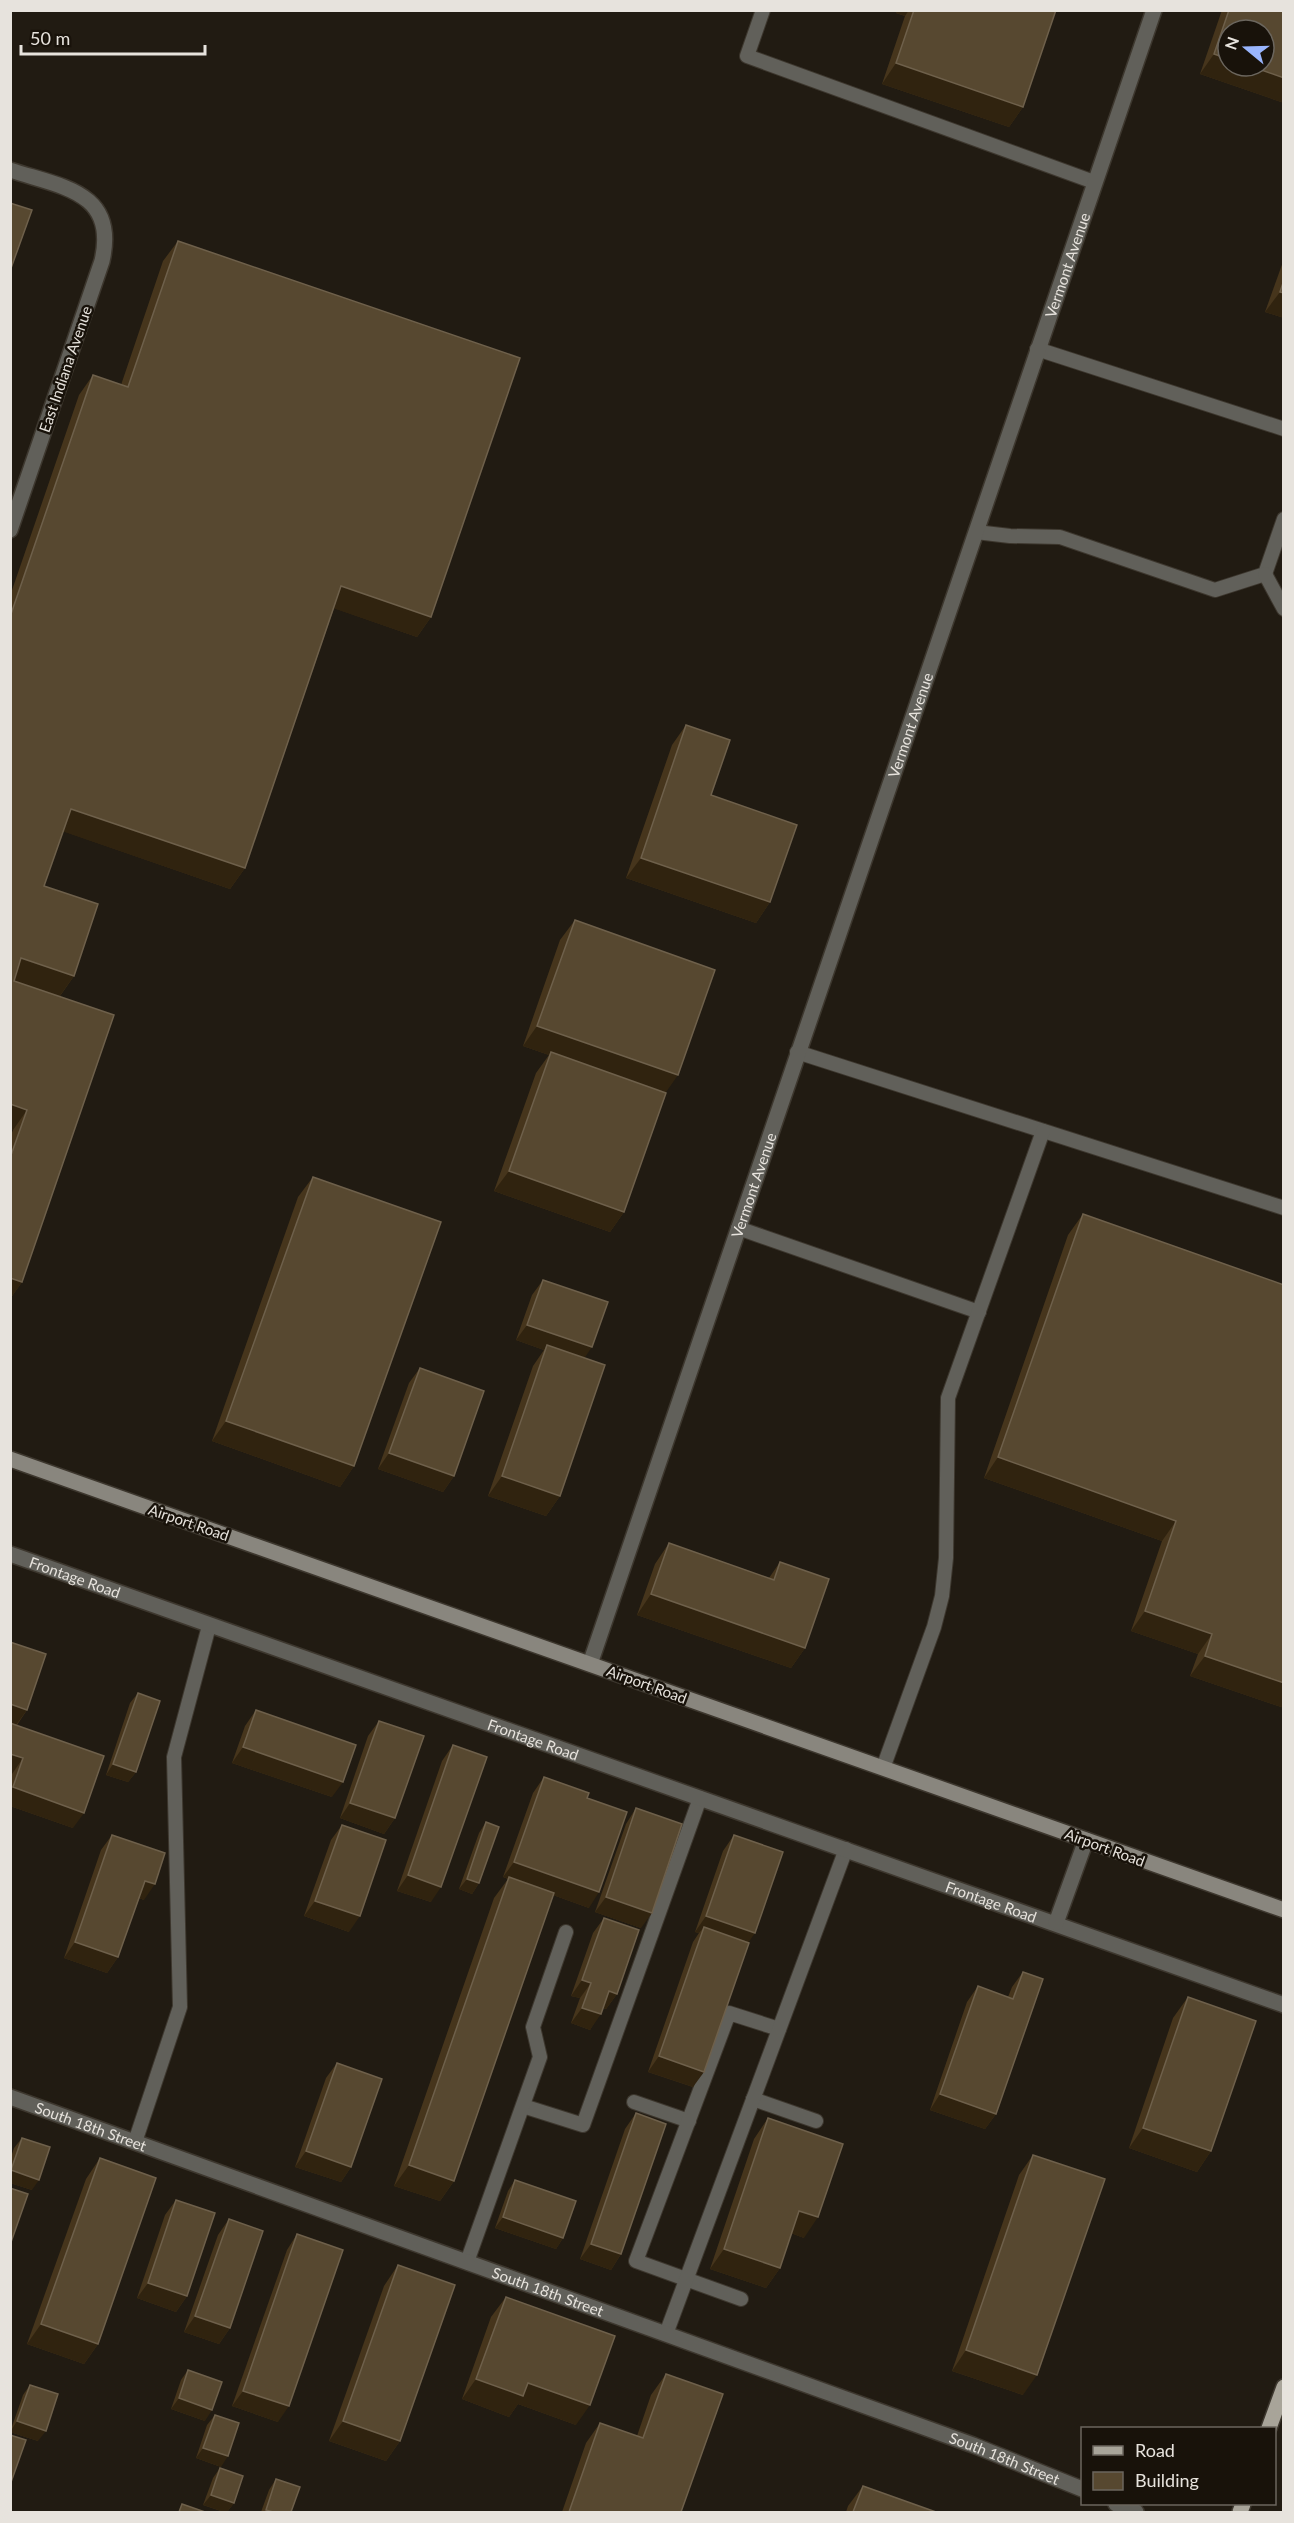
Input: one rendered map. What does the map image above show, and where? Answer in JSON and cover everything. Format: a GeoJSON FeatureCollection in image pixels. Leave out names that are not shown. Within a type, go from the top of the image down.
{"type":"FeatureCollection","features":[{"type":"Feature","properties":{"kind":"main road","name":"Airport Road"},"geometry":{"type":"LineString","coordinates":[[10,1459],[1284,1910]]}},
{"type":"Feature","properties":{"kind":"main road"},"geometry":{"type":"LineString","coordinates":[[1269,2427],[1284,2387]]}},
{"type":"Feature","properties":{"kind":"street","name":"Vermont Avenue"},"geometry":{"type":"LineString","coordinates":[[590,1664],[1154,10]]}},
{"type":"Feature","properties":{"kind":"street","name":"East Indiana Avenue"},"geometry":{"type":"LineString","coordinates":[[10,170],[84,195],[97,208],[104,225],[106,243],[102,261],[10,530]]}},
{"type":"Feature","properties":{"kind":"street","name":"Frontage Road"},"geometry":{"type":"LineString","coordinates":[[10,1554],[1284,2005]]}},
{"type":"Feature","properties":{"kind":"street","name":"Frontage Road"},"geometry":{"type":"LineString","coordinates":[[1056,1923],[1086,1840]]}},
{"type":"Feature","properties":{"kind":"street","name":"South 18th Street"},"geometry":{"type":"LineString","coordinates":[[10,2097],[973,2445],[1081,2488]]}},
{"type":"Feature","properties":{"kind":"lane"},"geometry":{"type":"LineString","coordinates":[[763,10],[747,56],[1094,182]]}},
{"type":"Feature","properties":{"kind":"lane"},"geometry":{"type":"LineString","coordinates":[[1037,349],[1284,429]]}},
{"type":"Feature","properties":{"kind":"lane"},"geometry":{"type":"LineString","coordinates":[[1284,519],[1265,574],[1284,609]]}},
{"type":"Feature","properties":{"kind":"lane"},"geometry":{"type":"LineString","coordinates":[[976,532],[1010,536],[1060,537],[1215,590],[1265,574]]}},
{"type":"Feature","properties":{"kind":"lane"},"geometry":{"type":"LineString","coordinates":[[797,1052],[1284,1208]]}},
{"type":"Feature","properties":{"kind":"lane"},"geometry":{"type":"LineString","coordinates":[[883,1768],[934,1627],[942,1596],[946,1558],[948,1398],[1043,1131]]}},
{"type":"Feature","properties":{"kind":"lane"},"geometry":{"type":"LineString","coordinates":[[738,1228],[979,1312]]}},
{"type":"Feature","properties":{"kind":"lane"},"geometry":{"type":"LineString","coordinates":[[135,2142],[180,2007],[174,1757],[209,1626]]}},
{"type":"Feature","properties":{"kind":"lane"},"geometry":{"type":"LineString","coordinates":[[523,2106],[583,2125],[700,1798]]}},
{"type":"Feature","properties":{"kind":"lane"},"geometry":{"type":"LineString","coordinates":[[666,2334],[846,1850]]}},
{"type":"Feature","properties":{"kind":"lane"},"geometry":{"type":"LineString","coordinates":[[467,2262],[540,2057],[532,2027],[566,1932]]}},
{"type":"Feature","properties":{"kind":"lane"},"geometry":{"type":"LineString","coordinates":[[741,2299],[636,2261],[729,2013],[779,2029]]}},
{"type":"Feature","properties":{"kind":"lane"},"geometry":{"type":"LineString","coordinates":[[753,2099],[816,2121]]}},
{"type":"Feature","properties":{"kind":"lane"},"geometry":{"type":"LineString","coordinates":[[634,2102],[689,2121]]}},
{"type":"Feature","properties":{"kind":"building"},"geometry":{"type":"Polygon","coordinates":[[[914,10],[1056,10],[1023,107],[896,63],[914,10]]]}},
{"type":"Feature","properties":{"kind":"building"},"geometry":{"type":"Polygon","coordinates":[[[1229,10],[1284,10],[1284,78],[1276,75],[1276,18],[1226,18],[1229,10]]]}},
{"type":"Feature","properties":{"kind":"building"},"geometry":{"type":"Polygon","coordinates":[[[10,203],[32,210],[10,271],[10,203]]]}},
{"type":"Feature","properties":{"kind":"building"},"geometry":{"type":"Polygon","coordinates":[[[178,241],[520,358],[431,617],[341,586],[245,868],[71,809],[44,886],[98,904],[74,976],[21,958],[14,981],[114,1015],[22,1282],[10,1278],[10,1158],[27,1110],[10,1104],[10,617],[93,375],[128,387],[178,241]]]}},
{"type":"Feature","properties":{"kind":"building"},"geometry":{"type":"Polygon","coordinates":[[[1284,280],[1284,293],[1280,292],[1284,280]]]}},
{"type":"Feature","properties":{"kind":"building"},"geometry":{"type":"Polygon","coordinates":[[[686,725],[730,740],[711,795],[797,825],[770,902],[641,858],[686,725]]]}},
{"type":"Feature","properties":{"kind":"building"},"geometry":{"type":"Polygon","coordinates":[[[575,920],[715,970],[678,1075],[537,1026],[575,920]]]}},
{"type":"Feature","properties":{"kind":"building"},"geometry":{"type":"Polygon","coordinates":[[[551,1052],[666,1093],[624,1212],[509,1171],[551,1052]]]}},
{"type":"Feature","properties":{"kind":"building"},"geometry":{"type":"Polygon","coordinates":[[[313,1177],[441,1222],[354,1466],[226,1421],[313,1177]]]}},
{"type":"Feature","properties":{"kind":"building"},"geometry":{"type":"Polygon","coordinates":[[[1083,1214],[1284,1285],[1284,1683],[1205,1656],[1212,1634],[1145,1611],[1176,1521],[998,1457],[1083,1214]]]}},
{"type":"Feature","properties":{"kind":"building"},"geometry":{"type":"Polygon","coordinates":[[[543,1280],[608,1302],[592,1347],[527,1325],[543,1280]]]}},
{"type":"Feature","properties":{"kind":"building"},"geometry":{"type":"Polygon","coordinates":[[[547,1345],[605,1365],[560,1496],[502,1476],[547,1345]]]}},
{"type":"Feature","properties":{"kind":"building"},"geometry":{"type":"Polygon","coordinates":[[[420,1368],[484,1391],[454,1476],[389,1453],[420,1368]]]}},
{"type":"Feature","properties":{"kind":"building"},"geometry":{"type":"Polygon","coordinates":[[[669,1543],[774,1580],[780,1562],[829,1579],[805,1648],[651,1594],[669,1543]]]}},
{"type":"Feature","properties":{"kind":"building"},"geometry":{"type":"Polygon","coordinates":[[[10,1642],[46,1654],[27,1710],[10,1704],[10,1642]]]}},
{"type":"Feature","properties":{"kind":"building"},"geometry":{"type":"Polygon","coordinates":[[[138,1693],[160,1701],[136,1772],[113,1764],[138,1693]]]}},
{"type":"Feature","properties":{"kind":"building"},"geometry":{"type":"Polygon","coordinates":[[[256,1710],[356,1745],[343,1782],[243,1747],[256,1710]]]}},
{"type":"Feature","properties":{"kind":"building"},"geometry":{"type":"Polygon","coordinates":[[[379,1721],[424,1736],[395,1818],[350,1803],[379,1721]]]}},
{"type":"Feature","properties":{"kind":"building"},"geometry":{"type":"Polygon","coordinates":[[[10,1723],[104,1756],[84,1813],[13,1787],[23,1758],[10,1754],[10,1723]]]}},
{"type":"Feature","properties":{"kind":"building"},"geometry":{"type":"Polygon","coordinates":[[[453,1745],[487,1757],[441,1887],[408,1875],[453,1745]]]}},
{"type":"Feature","properties":{"kind":"building"},"geometry":{"type":"Polygon","coordinates":[[[544,1777],[589,1793],[587,1798],[627,1812],[599,1892],[514,1862],[544,1777]]]}},
{"type":"Feature","properties":{"kind":"building"},"geometry":{"type":"Polygon","coordinates":[[[636,1808],[682,1824],[652,1913],[606,1897],[636,1808]]]}},
{"type":"Feature","properties":{"kind":"building"},"geometry":{"type":"Polygon","coordinates":[[[486,1822],[499,1827],[479,1883],[467,1879],[486,1822]]]}},
{"type":"Feature","properties":{"kind":"building"},"geometry":{"type":"Polygon","coordinates":[[[342,1825],[386,1840],[360,1916],[315,1901],[342,1825]]]}},
{"type":"Feature","properties":{"kind":"building"},"geometry":{"type":"Polygon","coordinates":[[[112,1835],[165,1853],[155,1884],[145,1881],[118,1957],[75,1942],[112,1835]]]}},
{"type":"Feature","properties":{"kind":"building"},"geometry":{"type":"Polygon","coordinates":[[[734,1835],[783,1852],[755,1933],[706,1916],[734,1835]]]}},
{"type":"Feature","properties":{"kind":"building"},"geometry":{"type":"Polygon","coordinates":[[[509,1877],[554,1893],[454,2181],[409,2165],[509,1877]]]}},
{"type":"Feature","properties":{"kind":"building"},"geometry":{"type":"Polygon","coordinates":[[[604,1918],[639,1930],[617,1994],[609,1991],[601,2014],[582,2008],[591,1983],[582,1980],[604,1918]]]}},
{"type":"Feature","properties":{"kind":"building"},"geometry":{"type":"Polygon","coordinates":[[[704,1927],[749,1943],[704,2072],[659,2056],[704,1927]]]}},
{"type":"Feature","properties":{"kind":"building"},"geometry":{"type":"Polygon","coordinates":[[[1023,1972],[1043,1979],[996,2114],[940,2094],[978,1986],[1013,1999],[1023,1972]]]}},
{"type":"Feature","properties":{"kind":"building"},"geometry":{"type":"Polygon","coordinates":[[[1188,1997],[1256,2021],[1211,2151],[1143,2128],[1188,1997]]]}},
{"type":"Feature","properties":{"kind":"building"},"geometry":{"type":"Polygon","coordinates":[[[337,2063],[382,2079],[351,2167],[306,2151],[337,2063]]]}},
{"type":"Feature","properties":{"kind":"building"},"geometry":{"type":"Polygon","coordinates":[[[636,2113],[666,2124],[621,2254],[591,2244],[636,2113]]]}},
{"type":"Feature","properties":{"kind":"building"},"geometry":{"type":"Polygon","coordinates":[[[768,2118],[843,2144],[818,2217],[799,2211],[780,2268],[724,2249],[768,2118]]]}},
{"type":"Feature","properties":{"kind":"building"},"geometry":{"type":"Polygon","coordinates":[[[22,2138],[50,2147],[39,2180],[11,2170],[22,2138]]]}},
{"type":"Feature","properties":{"kind":"building"},"geometry":{"type":"Polygon","coordinates":[[[1033,2155],[1105,2179],[1037,2375],[966,2350],[1033,2155]]]}},
{"type":"Feature","properties":{"kind":"building"},"geometry":{"type":"Polygon","coordinates":[[[100,2158],[156,2178],[98,2344],[41,2324],[100,2158]]]}},
{"type":"Feature","properties":{"kind":"building"},"geometry":{"type":"Polygon","coordinates":[[[515,2180],[576,2201],[563,2238],[503,2217],[515,2180]]]}},
{"type":"Feature","properties":{"kind":"building"},"geometry":{"type":"Polygon","coordinates":[[[10,2188],[28,2194],[10,2245],[10,2188]]]}},
{"type":"Feature","properties":{"kind":"building"},"geometry":{"type":"Polygon","coordinates":[[[176,2200],[215,2213],[187,2296],[148,2283],[176,2200]]]}},
{"type":"Feature","properties":{"kind":"building"},"geometry":{"type":"Polygon","coordinates":[[[229,2219],[263,2231],[230,2328],[195,2316],[229,2219]]]}},
{"type":"Feature","properties":{"kind":"building"},"geometry":{"type":"Polygon","coordinates":[[[297,2234],[343,2250],[289,2406],[243,2391],[297,2234]]]}},
{"type":"Feature","properties":{"kind":"building"},"geometry":{"type":"Polygon","coordinates":[[[398,2265],[455,2285],[400,2441],[343,2421],[398,2265]]]}},
{"type":"Feature","properties":{"kind":"building"},"geometry":{"type":"Polygon","coordinates":[[[506,2297],[615,2336],[590,2405],[528,2383],[523,2396],[476,2379],[506,2297]]]}},
{"type":"Feature","properties":{"kind":"building"},"geometry":{"type":"Polygon","coordinates":[[[188,2370],[222,2382],[212,2410],[179,2398],[188,2370]]]}},
{"type":"Feature","properties":{"kind":"building"},"geometry":{"type":"Polygon","coordinates":[[[666,2374],[723,2394],[681,2512],[569,2512],[600,2423],[643,2438],[666,2374]]]}},
{"type":"Feature","properties":{"kind":"building"},"geometry":{"type":"Polygon","coordinates":[[[30,2385],[58,2394],[46,2431],[17,2421],[30,2385]]]}},
{"type":"Feature","properties":{"kind":"building"},"geometry":{"type":"Polygon","coordinates":[[[215,2415],[239,2423],[228,2456],[203,2448],[215,2415]]]}},
{"type":"Feature","properties":{"kind":"building"},"geometry":{"type":"Polygon","coordinates":[[[10,2435],[26,2440],[10,2485],[10,2435]]]}},
{"type":"Feature","properties":{"kind":"building"},"geometry":{"type":"Polygon","coordinates":[[[220,2468],[243,2476],[234,2503],[211,2495],[220,2468]]]}},
{"type":"Feature","properties":{"kind":"building"},"geometry":{"type":"Polygon","coordinates":[[[276,2479],[300,2487],[291,2512],[266,2510],[276,2479]]]}},
{"type":"Feature","properties":{"kind":"building"},"geometry":{"type":"Polygon","coordinates":[[[863,2486],[936,2512],[853,2512],[863,2486]]]}},
{"type":"Feature","properties":{"kind":"building"},"geometry":{"type":"Polygon","coordinates":[[[182,2504],[205,2512],[179,2512],[182,2504]]]}}]}
